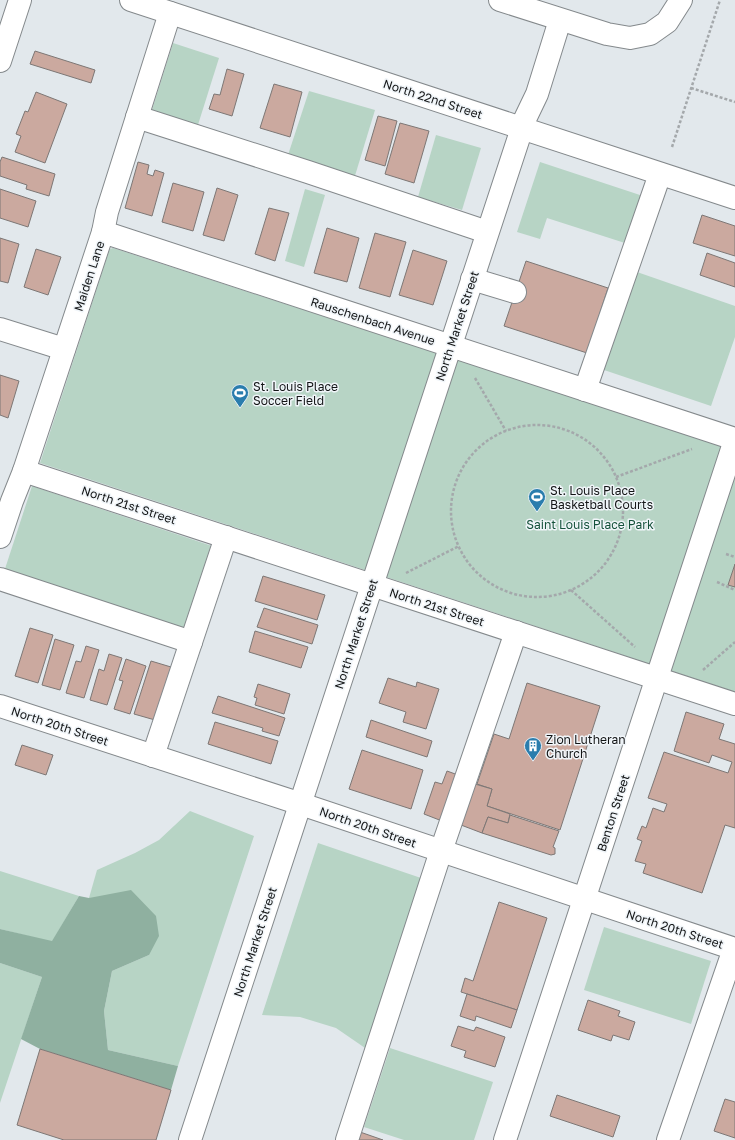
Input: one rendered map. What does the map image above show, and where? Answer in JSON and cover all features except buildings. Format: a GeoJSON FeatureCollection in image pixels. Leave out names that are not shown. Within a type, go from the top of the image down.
{"type":"FeatureCollection","features":[{"type":"Feature","properties":{"kind":"street"},"geometry":{"type":"LineString","coordinates":[[0,61],[20,0]]}},
{"type":"Feature","properties":{"kind":"street","name":"North 22nd Street"},"geometry":{"type":"LineString","coordinates":[[131,0],[735,198]]}},
{"type":"Feature","properties":{"kind":"street"},"geometry":{"type":"LineString","coordinates":[[500,0],[607,34],[630,38],[650,34],[667,22],[681,0]]}},
{"type":"Feature","properties":{"kind":"street","name":"Maiden Lane"},"geometry":{"type":"LineString","coordinates":[[0,537],[24,471],[103,232],[107,212],[170,13]]}},
{"type":"Feature","properties":{"kind":"street","name":"North Market Street"},"geometry":{"type":"LineString","coordinates":[[190,1140],[527,112],[537,94],[560,20]]}},
{"type":"Feature","properties":{"kind":"street"},"geometry":{"type":"LineString","coordinates":[[137,117],[488,232]]}},
{"type":"Feature","properties":{"kind":"street"},"geometry":{"type":"LineString","coordinates":[[585,390],[660,174]]}},
{"type":"Feature","properties":{"kind":"street","name":"Rauschenbach Avenue"},"geometry":{"type":"LineString","coordinates":[[103,232],[735,440]]}},
{"type":"Feature","properties":{"kind":"street"},"geometry":{"type":"LineString","coordinates":[[472,279],[515,292]]}},
{"type":"Feature","properties":{"kind":"street"},"geometry":{"type":"LineString","coordinates":[[0,329],[64,349]]}},
{"type":"Feature","properties":{"kind":"street","name":"Benton Street"},"geometry":{"type":"LineString","coordinates":[[505,1140],[735,440]]}},
{"type":"Feature","properties":{"kind":"street","name":"North 21st Street"},"geometry":{"type":"LineString","coordinates":[[24,471],[735,704]]}},
{"type":"Feature","properties":{"kind":"street"},"geometry":{"type":"LineString","coordinates":[[153,756],[226,537]]}},
{"type":"Feature","properties":{"kind":"street"},"geometry":{"type":"LineString","coordinates":[[0,579],[191,642]]}},
{"type":"Feature","properties":{"kind":"street"},"geometry":{"type":"LineString","coordinates":[[347,1140],[441,851],[516,632]]}},
{"type":"Feature","properties":{"kind":"street","name":"North 20th Street"},"geometry":{"type":"LineString","coordinates":[[0,706],[301,804],[734,949]]}},
{"type":"Feature","properties":{"kind":"street"},"geometry":{"type":"LineString","coordinates":[[668,1140],[734,949]]}},
{"type":"Feature","properties":{"kind":"path"},"geometry":{"type":"LineString","coordinates":[[672,147],[720,0]]}},
{"type":"Feature","properties":{"kind":"path"},"geometry":{"type":"LineString","coordinates":[[691,88],[735,102]]}},
{"type":"Feature","properties":{"kind":"path"},"geometry":{"type":"LineString","coordinates":[[474,376],[506,431]]}},
{"type":"Feature","properties":{"kind":"path"},"geometry":{"type":"LineString","coordinates":[[540,425],[564,429],[576,434],[595,448],[611,467],[616,478],[622,499],[622,522],[614,550],[606,563],[596,574],[571,590],[553,596],[534,597],[515,594],[497,588],[481,576],[468,562],[459,546],[453,530],[451,512],[453,495],[458,479],[466,464],[476,450],[506,431],[540,425]]}},
{"type":"Feature","properties":{"kind":"path"},"geometry":{"type":"LineString","coordinates":[[616,478],[694,448]]}},
{"type":"Feature","properties":{"kind":"path"},"geometry":{"type":"LineString","coordinates":[[404,574],[459,546]]}},
{"type":"Feature","properties":{"kind":"path"},"geometry":{"type":"LineString","coordinates":[[726,554],[735,557]]}},
{"type":"Feature","properties":{"kind":"path"},"geometry":{"type":"LineString","coordinates":[[717,582],[735,590]]}},
{"type":"Feature","properties":{"kind":"path"},"geometry":{"type":"LineString","coordinates":[[571,590],[639,651]]}},
{"type":"Feature","properties":{"kind":"path"},"geometry":{"type":"LineString","coordinates":[[698,673],[735,642]]}},
{"type":"Feature","properties":{"kind":"green space"},"geometry":{"type":"Polygon","coordinates":[[[173,43],[219,58],[197,128],[151,113],[173,43]]]}},
{"type":"Feature","properties":{"kind":"green space"},"geometry":{"type":"Polygon","coordinates":[[[309,91],[375,110],[354,179],[287,158],[309,91]]]}},
{"type":"Feature","properties":{"kind":"green space"},"geometry":{"type":"Polygon","coordinates":[[[436,135],[481,148],[462,210],[418,197],[436,135]]]}},
{"type":"Feature","properties":{"kind":"green space"},"geometry":{"type":"Polygon","coordinates":[[[540,162],[643,196],[628,244],[547,218],[540,239],[517,232],[540,162]]]}},
{"type":"Feature","properties":{"kind":"green space"},"geometry":{"type":"Polygon","coordinates":[[[305,189],[325,195],[304,267],[285,261],[305,189]]]}},
{"type":"Feature","properties":{"kind":"green space","name":"Saint Louis Place Park"},"geometry":{"type":"Polygon","coordinates":[[[113,248],[735,451],[735,692],[40,463],[109,251],[113,248]]]}},
{"type":"Feature","properties":{"kind":"green space"},"geometry":{"type":"Polygon","coordinates":[[[637,272],[735,306],[735,337],[711,406],[604,370],[637,272]]]}},
{"type":"Feature","properties":{"kind":"green space"},"geometry":{"type":"Polygon","coordinates":[[[32,486],[212,546],[183,635],[3,575],[32,486]]]}},
{"type":"Feature","properties":{"kind":"green space"},"geometry":{"type":"Polygon","coordinates":[[[190,811],[254,836],[178,1066],[108,1050],[104,1011],[112,971],[149,955],[89,898],[97,870],[135,853],[159,840],[190,811]]]}},
{"type":"Feature","properties":{"kind":"green space"},"geometry":{"type":"Polygon","coordinates":[[[318,843],[421,878],[368,1050],[336,1028],[300,1017],[262,1015],[318,843]]]}},
{"type":"Feature","properties":{"kind":"green space"},"geometry":{"type":"Polygon","coordinates":[[[0,871],[79,896],[52,942],[0,929],[0,871]]]}},
{"type":"Feature","properties":{"kind":"green space"},"geometry":{"type":"Polygon","coordinates":[[[131,890],[156,916],[159,936],[149,955],[112,971],[104,1011],[108,1050],[178,1066],[171,1090],[40,1049],[21,1039],[42,977],[0,963],[0,929],[52,941],[79,896],[89,898],[131,890]]]}},
{"type":"Feature","properties":{"kind":"green space"},"geometry":{"type":"Polygon","coordinates":[[[604,927],[711,961],[691,1024],[584,990],[604,927]]]}},
{"type":"Feature","properties":{"kind":"green space"},"geometry":{"type":"Polygon","coordinates":[[[0,963],[42,977],[0,1103],[0,963]]]}},
{"type":"Feature","properties":{"kind":"green space"},"geometry":{"type":"Polygon","coordinates":[[[390,1048],[493,1082],[474,1140],[404,1140],[364,1127],[390,1048]]]}},
{"type":"Feature","properties":{"kind":"place","name":"St. Louis Place Soccer Field"},"geometry":{"type":"Point","coordinates":[240,408]}},
{"type":"Feature","properties":{"kind":"place","name":"St. Louis Place Basketball Courts"},"geometry":{"type":"Point","coordinates":[537,512]}},
{"type":"Feature","properties":{"kind":"place","name":"Zion Lutheran Church"},"geometry":{"type":"Point","coordinates":[533,761]}}]}
